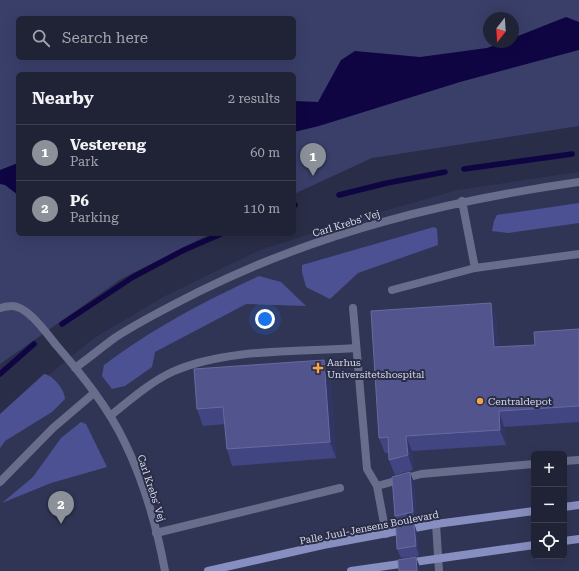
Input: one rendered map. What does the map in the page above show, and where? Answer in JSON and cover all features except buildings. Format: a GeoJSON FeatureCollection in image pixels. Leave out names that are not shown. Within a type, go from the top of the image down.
{"type":"FeatureCollection","features":[{"type":"Feature","properties":{"kind":"street"},"geometry":{"type":"LineString","coordinates":[[567,507],[579,505]]}},
{"type":"Feature","properties":{"kind":"street","name":"Palle Juul-Jensens Boulevard"},"geometry":{"type":"LineString","coordinates":[[208,571],[323,546],[436,524],[531,511]]}},
{"type":"Feature","properties":{"kind":"street"},"geometry":{"type":"LineString","coordinates":[[567,541],[579,539]]}},
{"type":"Feature","properties":{"kind":"street"},"geometry":{"type":"LineString","coordinates":[[352,571],[531,545]]}},
{"type":"Feature","properties":{"kind":"lane","name":"Carl Krebs' Vej"},"geometry":{"type":"LineString","coordinates":[[75,368],[130,329],[163,310],[226,279],[302,248],[373,224],[462,201],[579,182]]}},
{"type":"Feature","properties":{"kind":"lane"},"geometry":{"type":"LineString","coordinates":[[462,201],[475,268]]}},
{"type":"Feature","properties":{"kind":"lane"},"geometry":{"type":"LineString","coordinates":[[392,290],[475,268],[579,254]]}},
{"type":"Feature","properties":{"kind":"lane","name":"Carl Krebs' Vej"},"geometry":{"type":"LineString","coordinates":[[0,308],[13,306],[30,314],[75,368],[110,416],[125,443],[136,468],[156,532],[165,571]]}},
{"type":"Feature","properties":{"kind":"lane"},"geometry":{"type":"LineString","coordinates":[[353,308],[367,469],[377,486],[386,534]]}},
{"type":"Feature","properties":{"kind":"lane"},"geometry":{"type":"LineString","coordinates":[[110,416],[150,384],[173,372],[200,363],[231,356],[356,348]]}},
{"type":"Feature","properties":{"kind":"lane"},"geometry":{"type":"LineString","coordinates":[[0,482],[53,428],[94,393]]}},
{"type":"Feature","properties":{"kind":"lane"},"geometry":{"type":"LineString","coordinates":[[567,461],[579,460]]}},
{"type":"Feature","properties":{"kind":"lane"},"geometry":{"type":"LineString","coordinates":[[377,486],[421,474],[531,464]]}},
{"type":"Feature","properties":{"kind":"lane"},"geometry":{"type":"LineString","coordinates":[[156,532],[340,488]]}},
{"type":"Feature","properties":{"kind":"lane"},"geometry":{"type":"LineString","coordinates":[[436,524],[439,571]]}},
{"type":"Feature","properties":{"kind":"shaded area"},"geometry":{"type":"Polygon","coordinates":[[[0,0],[579,0],[579,126],[372,158],[296,193],[296,72],[16,72],[16,236],[206,236],[121,279],[0,364],[0,0]]]}},
{"type":"Feature","properties":{"kind":"shaded area"},"geometry":{"type":"Polygon","coordinates":[[[566,17],[579,22],[579,50],[460,82],[319,126],[296,132],[296,101],[318,102],[341,60],[355,51],[420,57],[487,48],[519,48],[519,36],[566,17]]]}},
{"type":"Feature","properties":{"kind":"shaded area"},"geometry":{"type":"Polygon","coordinates":[[[16,164],[16,193],[5,185],[0,184],[0,170],[16,164]]]}},
{"type":"Feature","properties":{"kind":"shaded area","name":"Aarhus Universitetshospital"},"geometry":{"type":"Polygon","coordinates":[[[579,172],[579,571],[0,571],[0,415],[94,338],[165,296],[260,250],[373,214],[458,190],[579,172]]]}},
{"type":"Feature","properties":{"kind":"shaded area"},"geometry":{"type":"Polygon","coordinates":[[[579,203],[579,223],[508,233],[492,231],[497,215],[579,203]]]}},
{"type":"Feature","properties":{"kind":"shaded area"},"geometry":{"type":"Polygon","coordinates":[[[434,227],[437,229],[438,245],[358,273],[330,299],[306,287],[302,272],[302,265],[434,227]]]}},
{"type":"Feature","properties":{"kind":"shaded area"},"geometry":{"type":"Polygon","coordinates":[[[259,276],[281,282],[306,306],[246,304],[155,352],[152,367],[125,386],[112,389],[102,376],[104,365],[141,339],[179,316],[259,276]]]}},
{"type":"Feature","properties":{"kind":"shaded area"},"geometry":{"type":"Polygon","coordinates":[[[44,374],[55,380],[63,391],[65,399],[52,412],[5,441],[0,448],[0,414],[44,374]]]}},
{"type":"Feature","properties":{"kind":"shaded area"},"geometry":{"type":"Polygon","coordinates":[[[81,422],[86,424],[107,467],[51,483],[2,503],[33,477],[61,438],[81,422]]]}},
{"type":"Feature","properties":{"kind":"waterway"},"geometry":{"type":"LineString","coordinates":[[464,169],[572,154]]}},
{"type":"Feature","properties":{"kind":"waterway"},"geometry":{"type":"LineString","coordinates":[[339,195],[387,183],[445,172]]}},
{"type":"Feature","properties":{"kind":"waterway"},"geometry":{"type":"LineString","coordinates":[[62,324],[133,277],[184,250],[216,236]]}},
{"type":"Feature","properties":{"kind":"waterway"},"geometry":{"type":"LineString","coordinates":[[0,374],[34,344]]}},
{"type":"Feature","properties":{"kind":"place","name":"Vestereng"},"geometry":{"type":"Point","coordinates":[313,176]}},
{"type":"Feature","properties":{"kind":"place","name":"Aarhus Universitetshospital"},"geometry":{"type":"Point","coordinates":[318,368]}},
{"type":"Feature","properties":{"kind":"place","name":"Centraldepot"},"geometry":{"type":"Point","coordinates":[480,401]}},
{"type":"Feature","properties":{"kind":"place","name":"P6"},"geometry":{"type":"Point","coordinates":[61,524]}}]}
